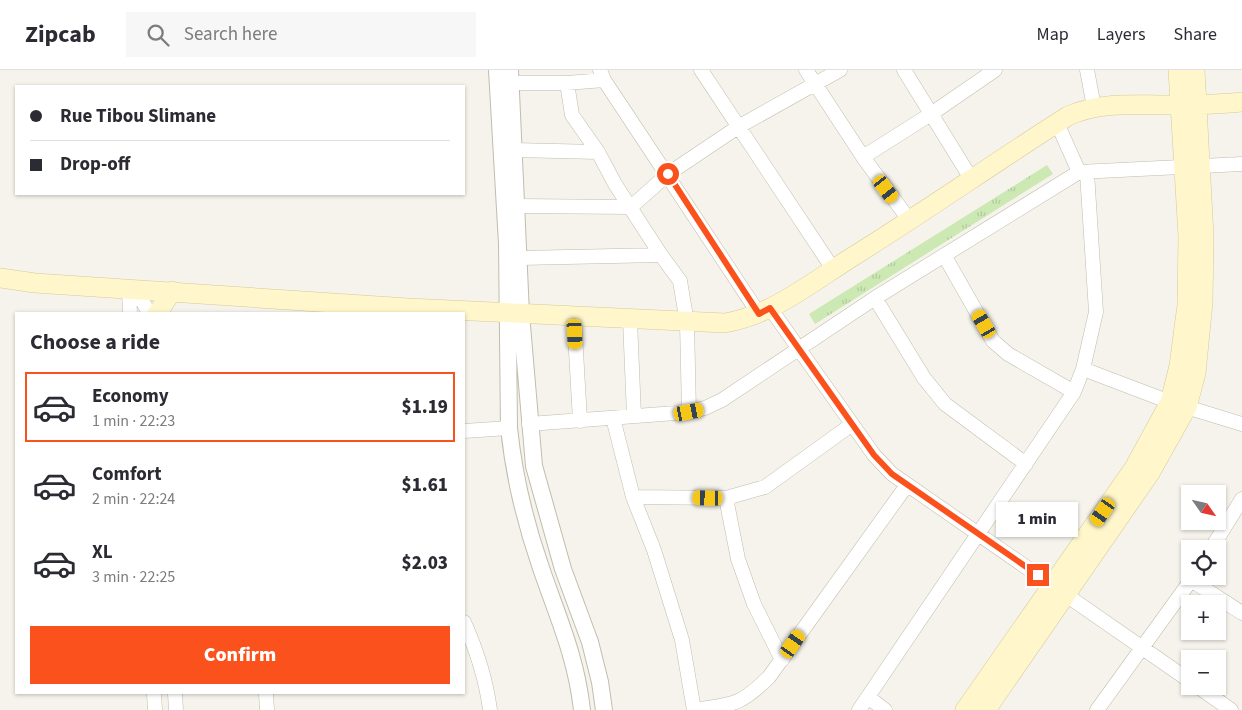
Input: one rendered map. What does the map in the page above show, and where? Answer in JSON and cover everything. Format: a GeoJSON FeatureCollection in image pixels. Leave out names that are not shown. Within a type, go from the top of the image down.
{"type":"FeatureCollection","features":[{"type":"Feature","properties":{"kind":"main road"},"geometry":{"type":"LineString","coordinates":[[1178,70],[1189,106]]}},
{"type":"Feature","properties":{"kind":"main road"},"geometry":{"type":"LineString","coordinates":[[965,710],[1150,473],[1179,404],[1196,373],[1203,302],[1204,236],[1191,166],[1189,106],[1195,70]]}},
{"type":"Feature","properties":{"kind":"main road"},"geometry":{"type":"LineString","coordinates":[[465,313],[725,324],[764,311],[833,269],[1057,123],[1074,114],[1094,107],[1189,106],[1242,102]]}},
{"type":"Feature","properties":{"kind":"main road"},"geometry":{"type":"LineString","coordinates":[[0,278],[408,311],[443,312]]}},
{"type":"Feature","properties":{"kind":"main road"},"geometry":{"type":"LineString","coordinates":[[158,312],[172,291]]}},
{"type":"Feature","properties":{"kind":"main road"},"geometry":{"type":"LineString","coordinates":[[986,710],[1059,590]]}},
{"type":"Feature","properties":{"kind":"street"},"geometry":{"type":"LineString","coordinates":[[701,70],[833,269]]}},
{"type":"Feature","properties":{"kind":"street"},"geometry":{"type":"LineString","coordinates":[[806,70],[863,157],[910,220]]}},
{"type":"Feature","properties":{"kind":"street"},"geometry":{"type":"LineString","coordinates":[[517,206],[631,207],[668,174],[738,127],[840,70]]}},
{"type":"Feature","properties":{"kind":"street"},"geometry":{"type":"LineString","coordinates":[[904,70],[972,180]]}},
{"type":"Feature","properties":{"kind":"street"},"geometry":{"type":"LineString","coordinates":[[863,157],[931,114],[995,70]]}},
{"type":"Feature","properties":{"kind":"street"},"geometry":{"type":"LineString","coordinates":[[1087,70],[1094,107]]}},
{"type":"Feature","properties":{"kind":"street"},"geometry":{"type":"LineString","coordinates":[[504,76],[567,83],[602,75],[668,174],[764,311],[800,350],[851,425],[874,455],[892,474],[1181,676]]}},
{"type":"Feature","properties":{"kind":"street"},"geometry":{"type":"LineString","coordinates":[[504,76],[514,150],[520,258],[514,314],[509,428],[512,456],[520,496],[541,568],[572,652],[582,710]]}},
{"type":"Feature","properties":{"kind":"street"},"geometry":{"type":"LineString","coordinates":[[504,76],[507,244],[514,314],[534,466],[563,569],[590,642],[600,682],[604,710]]}},
{"type":"Feature","properties":{"kind":"street"},"geometry":{"type":"LineString","coordinates":[[567,83],[572,116],[598,152],[661,256],[680,281],[687,323],[689,412]]}},
{"type":"Feature","properties":{"kind":"street"},"geometry":{"type":"LineString","coordinates":[[859,710],[1074,392],[1083,369],[1096,312],[1083,173],[1057,123]]}},
{"type":"Feature","properties":{"kind":"street"},"geometry":{"type":"LineString","coordinates":[[514,150],[598,152]]}},
{"type":"Feature","properties":{"kind":"street"},"geometry":{"type":"LineString","coordinates":[[529,424],[689,412],[705,408],[722,400],[800,350],[875,298],[944,255],[1083,173],[1242,164]]}},
{"type":"Feature","properties":{"kind":"street"},"geometry":{"type":"LineString","coordinates":[[944,255],[994,341],[1008,354],[1074,392]]}},
{"type":"Feature","properties":{"kind":"street"},"geometry":{"type":"LineString","coordinates":[[520,258],[661,256]]}},
{"type":"Feature","properties":{"kind":"street"},"geometry":{"type":"LineString","coordinates":[[130,312],[132,289]]}},
{"type":"Feature","properties":{"kind":"street"},"geometry":{"type":"LineString","coordinates":[[132,289],[149,312]]}},
{"type":"Feature","properties":{"kind":"street"},"geometry":{"type":"LineString","coordinates":[[875,298],[924,378],[945,404],[1026,464]]}},
{"type":"Feature","properties":{"kind":"street"},"geometry":{"type":"LineString","coordinates":[[574,316],[580,421]]}},
{"type":"Feature","properties":{"kind":"street"},"geometry":{"type":"LineString","coordinates":[[630,320],[634,416]]}},
{"type":"Feature","properties":{"kind":"street"},"geometry":{"type":"LineString","coordinates":[[1083,369],[1179,404],[1242,424]]}},
{"type":"Feature","properties":{"kind":"street"},"geometry":{"type":"LineString","coordinates":[[614,418],[633,497],[654,550],[682,640],[694,710],[735,704],[743,700],[769,678],[907,485]]}},
{"type":"Feature","properties":{"kind":"street"},"geometry":{"type":"LineString","coordinates":[[633,497],[726,498],[765,487],[851,425]]}},
{"type":"Feature","properties":{"kind":"street"},"geometry":{"type":"LineString","coordinates":[[465,431],[509,428]]}},
{"type":"Feature","properties":{"kind":"street"},"geometry":{"type":"LineString","coordinates":[[726,498],[738,560],[754,604],[782,660]]}},
{"type":"Feature","properties":{"kind":"street"},"geometry":{"type":"LineString","coordinates":[[1217,540],[1241,505]]}},
{"type":"Feature","properties":{"kind":"street"},"geometry":{"type":"LineString","coordinates":[[1097,710],[1187,585]]}},
{"type":"Feature","properties":{"kind":"street"},"geometry":{"type":"LineString","coordinates":[[1202,585],[1242,613]]}},
{"type":"Feature","properties":{"kind":"street"},"geometry":{"type":"LineString","coordinates":[[465,627],[469,645],[485,680],[490,710]]}},
{"type":"Feature","properties":{"kind":"street"},"geometry":{"type":"LineString","coordinates":[[154,694],[154,710]]}},
{"type":"Feature","properties":{"kind":"street"},"geometry":{"type":"LineString","coordinates":[[175,694],[176,710]]}},
{"type":"Feature","properties":{"kind":"street"},"geometry":{"type":"LineString","coordinates":[[266,694],[267,710]]}},
{"type":"Feature","properties":{"kind":"street"},"geometry":{"type":"LineString","coordinates":[[1210,695],[1231,710]]}},
{"type":"Feature","properties":{"kind":"street"},"geometry":{"type":"LineString","coordinates":[[868,697],[885,710]]}},
{"type":"Feature","properties":{"kind":"green space"},"geometry":{"type":"Polygon","coordinates":[[[1047,165],[1053,174],[815,324],[809,314],[1047,165]]]}},
{"type":"Feature","properties":{"kind":"route"},"geometry":{"type":"LineString","coordinates":[[668,174],[759,314],[770,308],[874,455],[892,474],[1038,575]]}}]}
